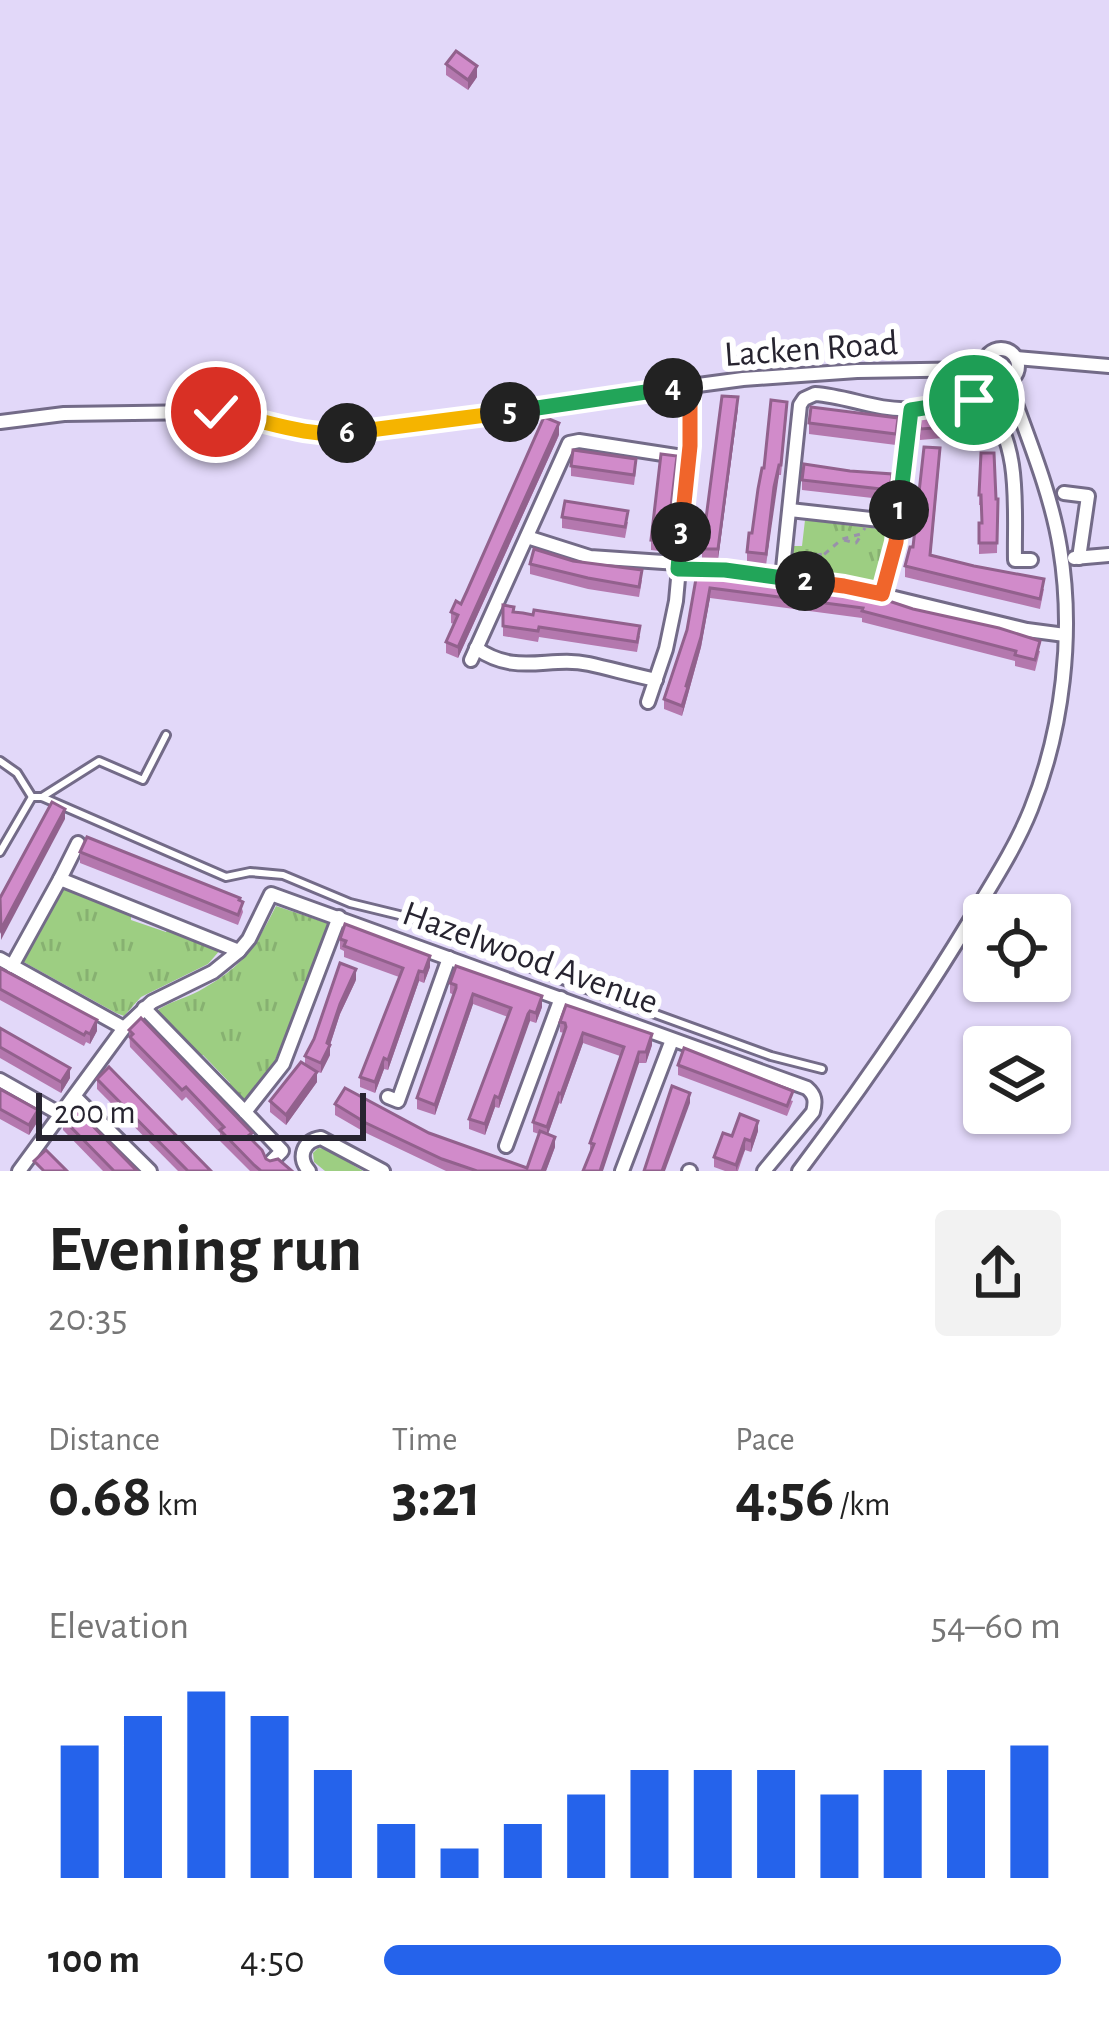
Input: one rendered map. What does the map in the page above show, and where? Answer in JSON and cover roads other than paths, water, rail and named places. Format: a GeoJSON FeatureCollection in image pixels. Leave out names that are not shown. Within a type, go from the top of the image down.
{"type":"FeatureCollection","features":[{"type":"Feature","properties":{"kind":"street","name":"Lacken Road"},"geometry":{"type":"LineString","coordinates":[[1008,382],[992,381],[984,369],[987,356],[997,350],[1008,350],[1016,358],[1109,366]]}},
{"type":"Feature","properties":{"kind":"street"},"geometry":{"type":"LineString","coordinates":[[799,1171],[868,1079],[945,962],[1011,852],[1047,759],[1059,708],[1065,635],[1061,559],[1042,482],[1008,382],[1016,374],[1016,358]]}},
{"type":"Feature","properties":{"kind":"street","name":"Lacken Road"},"geometry":{"type":"LineString","coordinates":[[0,422],[64,414],[202,412],[244,416],[301,433],[333,434],[743,379],[984,369]]}},
{"type":"Feature","properties":{"kind":"street"},"geometry":{"type":"LineString","coordinates":[[648,702],[673,621],[689,458],[690,386]]}},
{"type":"Feature","properties":{"kind":"street"},"geometry":{"type":"LineString","coordinates":[[782,578],[800,405],[822,394],[911,410],[974,400],[986,404],[1012,465],[1016,560]]}},
{"type":"Feature","properties":{"kind":"street"},"geometry":{"type":"LineString","coordinates":[[882,594],[898,522],[911,410]]}},
{"type":"Feature","properties":{"kind":"street"},"geometry":{"type":"LineString","coordinates":[[656,680],[588,663],[526,666],[474,654],[569,443],[689,458]]}},
{"type":"Feature","properties":{"kind":"street"},"geometry":{"type":"LineString","coordinates":[[1064,493],[1088,496],[1079,558]]}},
{"type":"Feature","properties":{"kind":"street"},"geometry":{"type":"LineString","coordinates":[[790,510],[898,522]]}},
{"type":"Feature","properties":{"kind":"street"},"geometry":{"type":"LineString","coordinates":[[527,537],[590,557],[725,570],[882,594],[1027,631],[1065,635]]}},
{"type":"Feature","properties":{"kind":"street"},"geometry":{"type":"LineString","coordinates":[[1061,559],[1109,555]]}},
{"type":"Feature","properties":{"kind":"street"},"geometry":{"type":"LineString","coordinates":[[79,843],[6,962],[124,1028]]}},
{"type":"Feature","properties":{"kind":"street"},"geometry":{"type":"LineString","coordinates":[[19,1171],[124,1028],[144,1008],[213,972],[239,951],[60,879]]}},
{"type":"Feature","properties":{"kind":"street","name":"Hazelwood Avenue"},"geometry":{"type":"LineString","coordinates":[[239,951],[271,895],[807,1088],[816,1102],[813,1112],[764,1171]]}},
{"type":"Feature","properties":{"kind":"street"},"geometry":{"type":"LineString","coordinates":[[245,1112],[289,1053],[339,917]]}},
{"type":"Feature","properties":{"kind":"street"},"geometry":{"type":"LineString","coordinates":[[398,1101],[449,958]]}},
{"type":"Feature","properties":{"kind":"street"},"geometry":{"type":"LineString","coordinates":[[506,1146],[561,998]]}},
{"type":"Feature","properties":{"kind":"street"},"geometry":{"type":"LineString","coordinates":[[144,1008],[282,1151]]}},
{"type":"Feature","properties":{"kind":"street"},"geometry":{"type":"LineString","coordinates":[[622,1171],[672,1040]]}},
{"type":"Feature","properties":{"kind":"street"},"geometry":{"type":"LineString","coordinates":[[0,1080],[62,1115]]}},
{"type":"Feature","properties":{"kind":"street"},"geometry":{"type":"LineString","coordinates":[[75,1097],[150,1171]]}},
{"type":"Feature","properties":{"kind":"street"},"geometry":{"type":"LineString","coordinates":[[309,1171],[302,1152],[319,1138],[383,1171]]}},
{"type":"Feature","properties":{"kind":"lane"},"geometry":{"type":"LineString","coordinates":[[42,797],[99,761],[143,780],[166,735]]}},
{"type":"Feature","properties":{"kind":"lane"},"geometry":{"type":"LineString","coordinates":[[0,760],[17,772],[32,797]]}},
{"type":"Feature","properties":{"kind":"lane"},"geometry":{"type":"LineString","coordinates":[[32,797],[42,797],[226,877],[250,872],[283,875],[350,903],[432,923],[581,987],[771,1056],[822,1069]]}},
{"type":"Feature","properties":{"kind":"lane"},"geometry":{"type":"LineString","coordinates":[[0,852],[32,797]]}}]}
